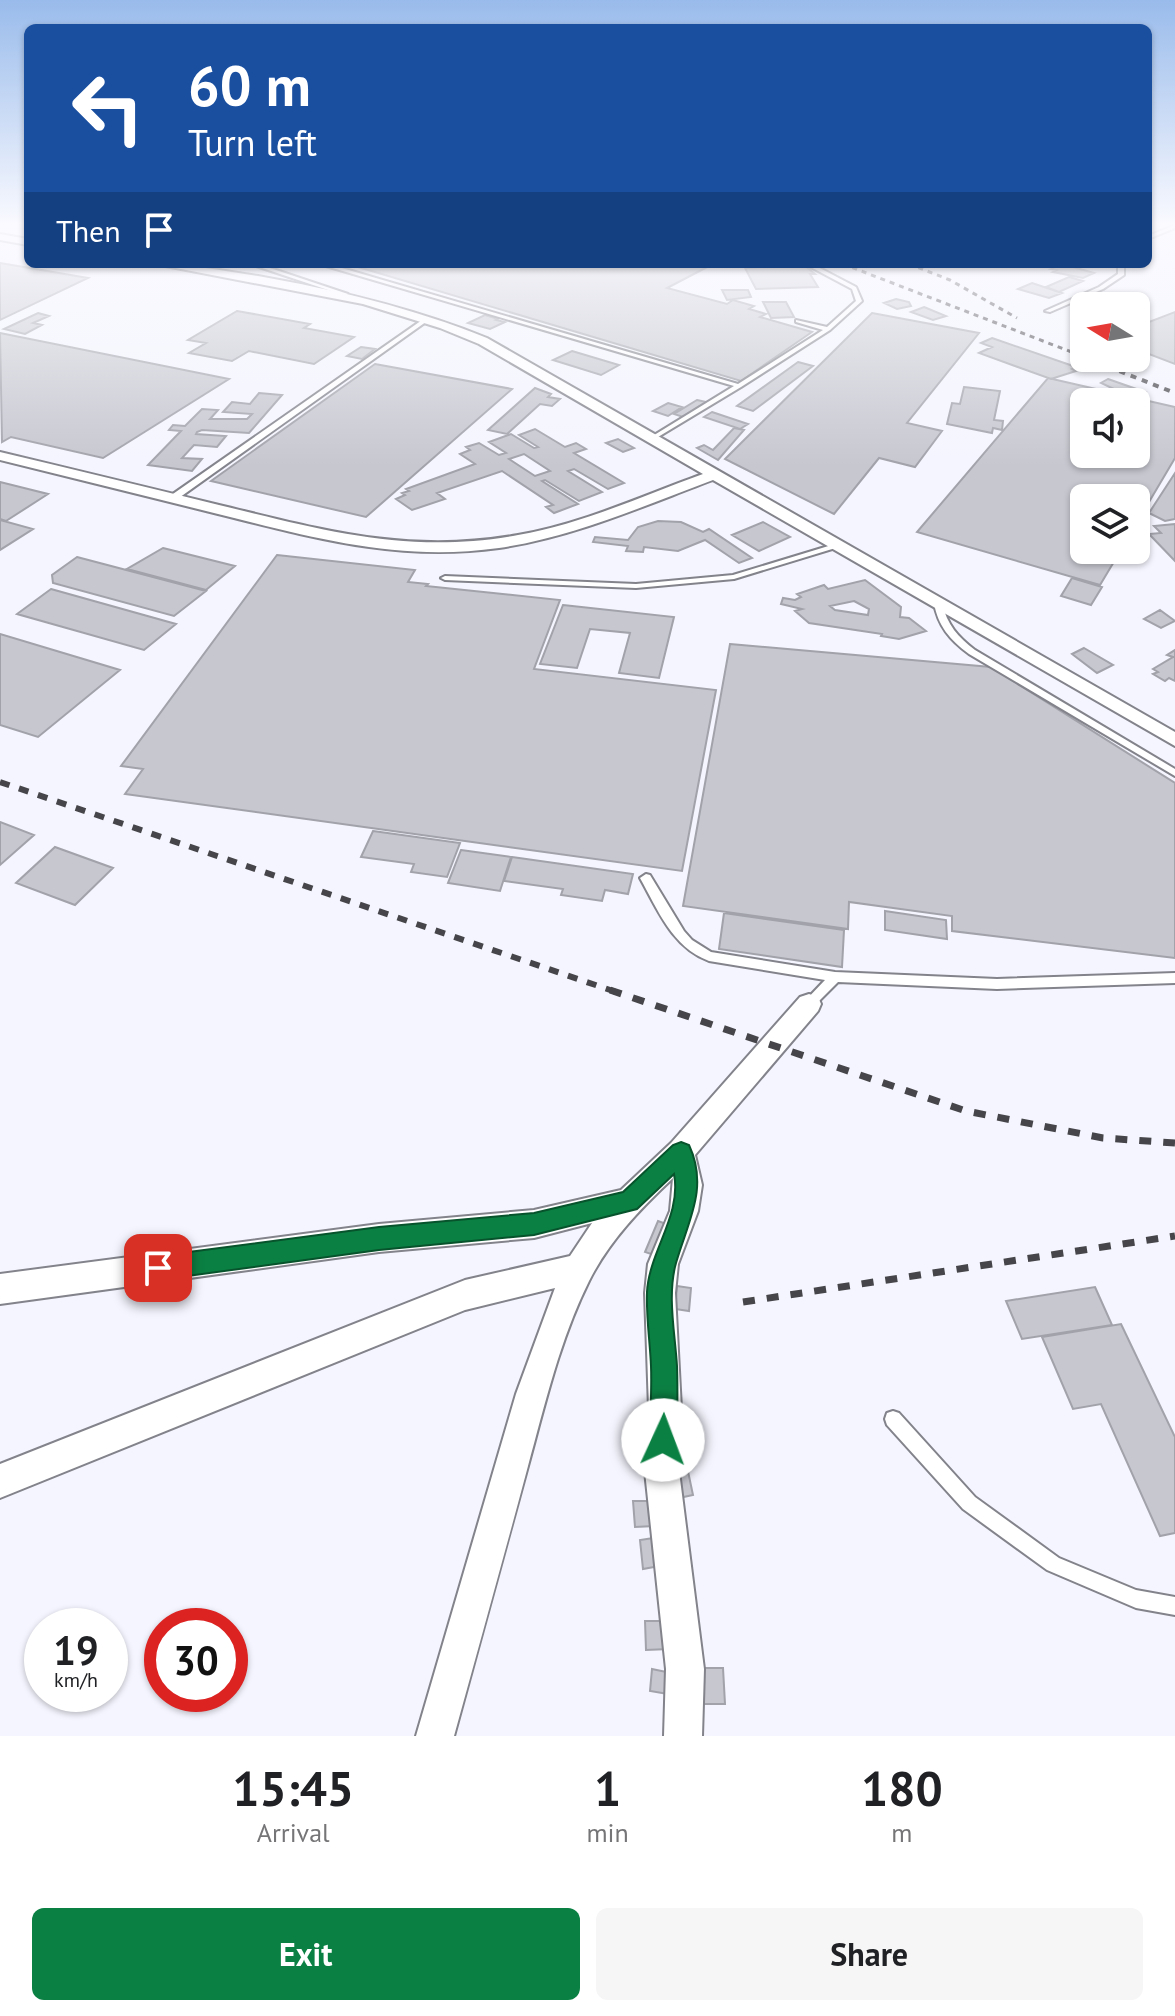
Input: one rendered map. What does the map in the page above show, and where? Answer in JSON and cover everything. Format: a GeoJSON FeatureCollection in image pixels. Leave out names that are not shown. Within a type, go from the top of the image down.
{"type":"FeatureCollection","features":[{"type":"Feature","properties":{"kind":"street"},"geometry":{"type":"LineString","coordinates":[[381,305],[483,341],[1175,740]]}},
{"type":"Feature","properties":{"kind":"street"},"geometry":{"type":"LineString","coordinates":[[0,456],[348,541],[387,547],[473,546],[520,540],[557,531],[715,474]]}},
{"type":"Feature","properties":{"kind":"street"},"geometry":{"type":"LineString","coordinates":[[435,1736],[532,1394],[560,1310],[579,1269],[602,1233],[629,1201],[681,1152],[809,1004]]}},
{"type":"Feature","properties":{"kind":"street"},"geometry":{"type":"LineString","coordinates":[[681,1152],[688,1185],[684,1211],[663,1264],[660,1293],[665,1409],[662,1471],[685,1669],[683,1736]]}},
{"type":"Feature","properties":{"kind":"street"},"geometry":{"type":"LineString","coordinates":[[0,1289],[379,1238],[534,1224],[629,1201]]}},
{"type":"Feature","properties":{"kind":"street"},"geometry":{"type":"LineString","coordinates":[[0,1481],[465,1295],[528,1278],[579,1269]]}},
{"type":"Feature","properties":{"kind":"lane"},"geometry":{"type":"LineString","coordinates":[[462,305],[739,386]]}},
{"type":"Feature","properties":{"kind":"lane"},"geometry":{"type":"LineString","coordinates":[[653,438],[828,329],[855,305]]}},
{"type":"Feature","properties":{"kind":"lane"},"geometry":{"type":"LineString","coordinates":[[1048,311],[1062,305]]}},
{"type":"Feature","properties":{"kind":"lane"},"geometry":{"type":"LineString","coordinates":[[173,498],[427,319]]}},
{"type":"Feature","properties":{"kind":"lane"},"geometry":{"type":"LineString","coordinates":[[798,321],[828,329]]}},
{"type":"Feature","properties":{"kind":"lane"},"geometry":{"type":"LineString","coordinates":[[445,578],[636,586],[734,577],[838,546]]}},
{"type":"Feature","properties":{"kind":"lane"},"geometry":{"type":"LineString","coordinates":[[938,603],[941,620],[949,635],[972,652],[1175,773]]}},
{"type":"Feature","properties":{"kind":"lane"},"geometry":{"type":"LineString","coordinates":[[646,878],[683,939],[696,952],[835,977],[997,984],[1175,978]]}},
{"type":"Feature","properties":{"kind":"lane"},"geometry":{"type":"LineString","coordinates":[[809,1004],[835,977]]}},
{"type":"Feature","properties":{"kind":"lane"},"geometry":{"type":"LineString","coordinates":[[893,1419],[969,1503],[1053,1564],[1136,1599],[1175,1606]]}},
{"type":"Feature","properties":{"kind":"building"},"geometry":{"type":"Polygon","coordinates":[[[0,305],[31,305],[0,320],[0,305]]]}},
{"type":"Feature","properties":{"kind":"building"},"geometry":{"type":"Polygon","coordinates":[[[486,305],[751,305],[754,306],[749,309],[766,314],[760,317],[812,332],[741,381],[486,305]]]}},
{"type":"Feature","properties":{"kind":"building"},"geometry":{"type":"Polygon","coordinates":[[[765,305],[788,305],[794,317],[771,318],[765,305]]]}},
{"type":"Feature","properties":{"kind":"building"},"geometry":{"type":"Polygon","coordinates":[[[888,305],[911,306],[897,309],[888,305]]]}},
{"type":"Feature","properties":{"kind":"building"},"geometry":{"type":"Polygon","coordinates":[[[924,307],[946,316],[933,320],[911,312],[924,307]]]}},
{"type":"Feature","properties":{"kind":"building"},"geometry":{"type":"Polygon","coordinates":[[[237,311],[310,324],[304,328],[354,337],[314,364],[249,351],[232,361],[189,353],[206,343],[188,340],[237,311]]]}},
{"type":"Feature","properties":{"kind":"building"},"geometry":{"type":"Polygon","coordinates":[[[1175,312],[1175,364],[1150,354],[1150,322],[1175,312]]]}},
{"type":"Feature","properties":{"kind":"building"},"geometry":{"type":"Polygon","coordinates":[[[38,313],[49,316],[33,323],[42,325],[25,334],[4,329],[38,313]]]}},
{"type":"Feature","properties":{"kind":"building"},"geometry":{"type":"Polygon","coordinates":[[[872,313],[979,333],[907,423],[942,431],[915,467],[879,458],[834,514],[725,459],[872,313]]]}},
{"type":"Feature","properties":{"kind":"building"},"geometry":{"type":"Polygon","coordinates":[[[485,315],[505,322],[490,329],[468,323],[485,315]]]}},
{"type":"Feature","properties":{"kind":"building"},"geometry":{"type":"Polygon","coordinates":[[[0,333],[229,379],[103,458],[11,437],[2,442],[0,333]]]}},
{"type":"Feature","properties":{"kind":"building"},"geometry":{"type":"Polygon","coordinates":[[[992,338],[1070,365],[1070,372],[1073,372],[1051,379],[979,353],[992,347],[981,343],[992,338]]]}},
{"type":"Feature","properties":{"kind":"building"},"geometry":{"type":"Polygon","coordinates":[[[361,347],[375,349],[362,359],[347,356],[361,347]]]}},
{"type":"Feature","properties":{"kind":"building"},"geometry":{"type":"Polygon","coordinates":[[[572,351],[619,365],[601,375],[553,360],[572,351]]]}},
{"type":"Feature","properties":{"kind":"building"},"geometry":{"type":"Polygon","coordinates":[[[798,362],[813,366],[753,411],[737,406],[798,362]]]}},
{"type":"Feature","properties":{"kind":"building"},"geometry":{"type":"Polygon","coordinates":[[[375,364],[512,389],[366,517],[211,481],[375,364]]]}},
{"type":"Feature","properties":{"kind":"building"},"geometry":{"type":"Polygon","coordinates":[[[1048,378],[1092,388],[1070,388],[1070,468],[1150,468],[1150,401],[1175,407],[1175,458],[1150,500],[1150,484],[1070,484],[1070,564],[1113,564],[1100,585],[917,532],[1048,378]]]}},
{"type":"Feature","properties":{"kind":"building"},"geometry":{"type":"Polygon","coordinates":[[[1108,379],[1134,388],[1112,388],[1101,383],[1108,379]]]}},
{"type":"Feature","properties":{"kind":"building"},"geometry":{"type":"Polygon","coordinates":[[[964,387],[1000,391],[994,420],[1003,421],[1002,430],[993,428],[992,433],[947,424],[952,403],[960,404],[964,387]]]}},
{"type":"Feature","properties":{"kind":"building"},"geometry":{"type":"Polygon","coordinates":[[[535,388],[551,394],[548,397],[560,399],[552,406],[540,404],[507,434],[488,430],[535,388]]]}},
{"type":"Feature","properties":{"kind":"building"},"geometry":{"type":"Polygon","coordinates":[[[259,393],[282,395],[249,433],[197,432],[226,436],[217,447],[194,445],[182,458],[202,459],[192,471],[148,465],[181,431],[169,430],[173,425],[185,426],[202,409],[218,410],[210,419],[247,419],[252,414],[223,412],[232,402],[250,404],[259,393]]]}},
{"type":"Feature","properties":{"kind":"building"},"geometry":{"type":"Polygon","coordinates":[[[697,400],[706,402],[683,417],[674,414],[697,400]]]}},
{"type":"Feature","properties":{"kind":"building"},"geometry":{"type":"Polygon","coordinates":[[[668,403],[682,407],[668,416],[653,411],[668,403]]]}},
{"type":"Feature","properties":{"kind":"building"},"geometry":{"type":"Polygon","coordinates":[[[712,412],[748,424],[740,429],[704,417],[712,412]]]}},
{"type":"Feature","properties":{"kind":"building"},"geometry":{"type":"Polygon","coordinates":[[[734,428],[744,430],[718,460],[697,448],[704,445],[713,450],[734,428]]]}},
{"type":"Feature","properties":{"kind":"building"},"geometry":{"type":"Polygon","coordinates":[[[535,429],[565,447],[576,443],[586,449],[574,453],[624,483],[608,489],[574,469],[568,471],[602,492],[579,501],[542,481],[578,504],[554,513],[546,507],[553,505],[502,471],[437,493],[445,499],[412,510],[396,499],[409,491],[406,489],[475,464],[460,454],[470,450],[466,447],[479,443],[499,455],[506,453],[489,442],[511,434],[534,448],[538,447],[519,435],[535,429]],[[524,454],[509,459],[535,476],[550,471],[524,454]]]}},
{"type":"Feature","properties":{"kind":"building"},"geometry":{"type":"Polygon","coordinates":[[[618,439],[634,448],[623,452],[606,443],[618,439]]]}},
{"type":"Feature","properties":{"kind":"building"},"geometry":{"type":"Polygon","coordinates":[[[1175,473],[1175,519],[1165,521],[1150,511],[1175,473]]]}},
{"type":"Feature","properties":{"kind":"building"},"geometry":{"type":"Polygon","coordinates":[[[0,482],[48,494],[6,521],[0,519],[0,482]]]}},
{"type":"Feature","properties":{"kind":"building"},"geometry":{"type":"Polygon","coordinates":[[[0,520],[33,529],[0,550],[0,520]]]}},
{"type":"Feature","properties":{"kind":"building"},"geometry":{"type":"Polygon","coordinates":[[[658,521],[681,522],[703,532],[709,529],[752,558],[739,563],[705,540],[678,551],[644,547],[643,552],[626,551],[628,546],[593,542],[595,537],[628,540],[638,527],[658,521]]]}},
{"type":"Feature","properties":{"kind":"building"},"geometry":{"type":"Polygon","coordinates":[[[763,522],[790,537],[759,551],[732,535],[763,522]]]}},
{"type":"Feature","properties":{"kind":"building"},"geometry":{"type":"Polygon","coordinates":[[[1175,524],[1175,561],[1150,535],[1161,533],[1154,526],[1175,524]]]}},
{"type":"Feature","properties":{"kind":"building"},"geometry":{"type":"Polygon","coordinates":[[[163,548],[235,566],[206,590],[127,569],[163,548]]]}},
{"type":"Feature","properties":{"kind":"building"},"geometry":{"type":"Polygon","coordinates":[[[277,555],[415,570],[408,582],[428,584],[426,586],[560,600],[534,669],[716,690],[682,871],[125,794],[143,769],[121,766],[277,555]]]}},
{"type":"Feature","properties":{"kind":"building"},"geometry":{"type":"Polygon","coordinates":[[[77,557],[206,591],[174,616],[53,583],[52,575],[77,557]]]}},
{"type":"Feature","properties":{"kind":"building"},"geometry":{"type":"Polygon","coordinates":[[[1072,578],[1102,587],[1091,605],[1061,596],[1072,578]]]}},
{"type":"Feature","properties":{"kind":"building"},"geometry":{"type":"Polygon","coordinates":[[[865,580],[901,607],[900,617],[909,618],[926,631],[899,639],[809,623],[795,611],[802,609],[781,604],[783,598],[795,600],[801,597],[797,594],[824,585],[828,589],[865,580]],[[854,601],[830,606],[835,610],[868,615],[869,609],[854,601]]]}},
{"type":"Feature","properties":{"kind":"building"},"geometry":{"type":"Polygon","coordinates":[[[51,589],[176,624],[144,650],[17,614],[51,589]]]}},
{"type":"Feature","properties":{"kind":"building"},"geometry":{"type":"Polygon","coordinates":[[[563,605],[674,617],[659,678],[619,673],[630,633],[590,629],[577,668],[540,664],[563,605]]]}},
{"type":"Feature","properties":{"kind":"building"},"geometry":{"type":"Polygon","coordinates":[[[1160,610],[1175,621],[1161,628],[1144,619],[1160,610]]]}},
{"type":"Feature","properties":{"kind":"building"},"geometry":{"type":"Polygon","coordinates":[[[0,634],[120,670],[38,737],[0,725],[0,634]]]}},
{"type":"Feature","properties":{"kind":"building"},"geometry":{"type":"Polygon","coordinates":[[[730,644],[991,667],[1175,783],[1175,958],[952,931],[952,916],[849,902],[848,929],[683,906],[730,644]]]}},
{"type":"Feature","properties":{"kind":"building"},"geometry":{"type":"Polygon","coordinates":[[[1084,648],[1113,665],[1097,673],[1072,654],[1084,648]]]}},
{"type":"Feature","properties":{"kind":"building"},"geometry":{"type":"Polygon","coordinates":[[[1175,650],[1175,681],[1169,678],[1165,681],[1153,674],[1158,672],[1153,669],[1173,657],[1167,655],[1175,650]]]}},
{"type":"Feature","properties":{"kind":"building"},"geometry":{"type":"Polygon","coordinates":[[[0,822],[34,835],[0,865],[0,822]]]}},
{"type":"Feature","properties":{"kind":"building"},"geometry":{"type":"Polygon","coordinates":[[[373,831],[460,843],[447,877],[411,872],[414,864],[361,857],[373,831]]]}},
{"type":"Feature","properties":{"kind":"building"},"geometry":{"type":"Polygon","coordinates":[[[55,847],[113,868],[75,905],[16,883],[55,847]]]}},
{"type":"Feature","properties":{"kind":"building"},"geometry":{"type":"Polygon","coordinates":[[[461,850],[511,857],[500,891],[448,883],[461,850]]]}},
{"type":"Feature","properties":{"kind":"building"},"geometry":{"type":"Polygon","coordinates":[[[512,857],[633,874],[628,894],[605,890],[602,901],[561,895],[563,889],[504,881],[512,857]]]}},
{"type":"Feature","properties":{"kind":"building"},"geometry":{"type":"Polygon","coordinates":[[[885,911],[946,920],[947,939],[885,930],[885,911]]]}},
{"type":"Feature","properties":{"kind":"building"},"geometry":{"type":"Polygon","coordinates":[[[724,913],[844,930],[842,967],[719,949],[724,913]]]}},
{"type":"Feature","properties":{"kind":"building"},"geometry":{"type":"Polygon","coordinates":[[[658,1221],[669,1225],[657,1256],[645,1252],[658,1221]]]}},
{"type":"Feature","properties":{"kind":"building"},"geometry":{"type":"Polygon","coordinates":[[[677,1286],[691,1288],[689,1311],[675,1309],[677,1286]]]}},
{"type":"Feature","properties":{"kind":"building"},"geometry":{"type":"Polygon","coordinates":[[[1095,1287],[1112,1325],[1022,1339],[1006,1301],[1095,1287]]]}},
{"type":"Feature","properties":{"kind":"building"},"geometry":{"type":"Polygon","coordinates":[[[1121,1324],[1175,1437],[1175,1533],[1160,1536],[1101,1404],[1073,1409],[1042,1337],[1121,1324]]]}},
{"type":"Feature","properties":{"kind":"building"},"geometry":{"type":"Polygon","coordinates":[[[682,1443],[693,1495],[679,1498],[669,1446],[682,1443]]]}},
{"type":"Feature","properties":{"kind":"building"},"geometry":{"type":"Polygon","coordinates":[[[633,1501],[654,1501],[655,1526],[635,1527],[633,1501]]]}},
{"type":"Feature","properties":{"kind":"building"},"geometry":{"type":"Polygon","coordinates":[[[660,1537],[665,1565],[643,1569],[640,1540],[660,1537]]]}},
{"type":"Feature","properties":{"kind":"building"},"geometry":{"type":"Polygon","coordinates":[[[645,1621],[667,1621],[669,1649],[646,1650],[645,1621]]]}},
{"type":"Feature","properties":{"kind":"building"},"geometry":{"type":"Polygon","coordinates":[[[701,1668],[723,1668],[725,1704],[703,1704],[701,1668]]]}},
{"type":"Feature","properties":{"kind":"building"},"geometry":{"type":"Polygon","coordinates":[[[652,1669],[676,1674],[674,1695],[650,1691],[652,1669]]]}},
{"type":"Feature","properties":{"kind":"railway"},"geometry":{"type":"LineString","coordinates":[[950,305],[1070,351]]}},
{"type":"Feature","properties":{"kind":"railway"},"geometry":{"type":"LineString","coordinates":[[994,305],[1017,318]]}},
{"type":"Feature","properties":{"kind":"railway"},"geometry":{"type":"LineString","coordinates":[[1122,372],[1175,393]]}},
{"type":"Feature","properties":{"kind":"railway"},"geometry":{"type":"LineString","coordinates":[[0,782],[616,992]]}},
{"type":"Feature","properties":{"kind":"railway"},"geometry":{"type":"LineString","coordinates":[[610,990],[966,1111],[1103,1138],[1175,1143]]}},
{"type":"Feature","properties":{"kind":"railway"},"geometry":{"type":"LineString","coordinates":[[743,1302],[1175,1236]]}},
{"type":"Feature","properties":{"kind":"route"},"geometry":{"type":"LineString","coordinates":[[158,1268],[379,1238],[534,1224],[629,1201],[681,1152],[688,1185],[684,1211],[663,1264],[660,1293],[665,1409],[663,1440]]}}]}
